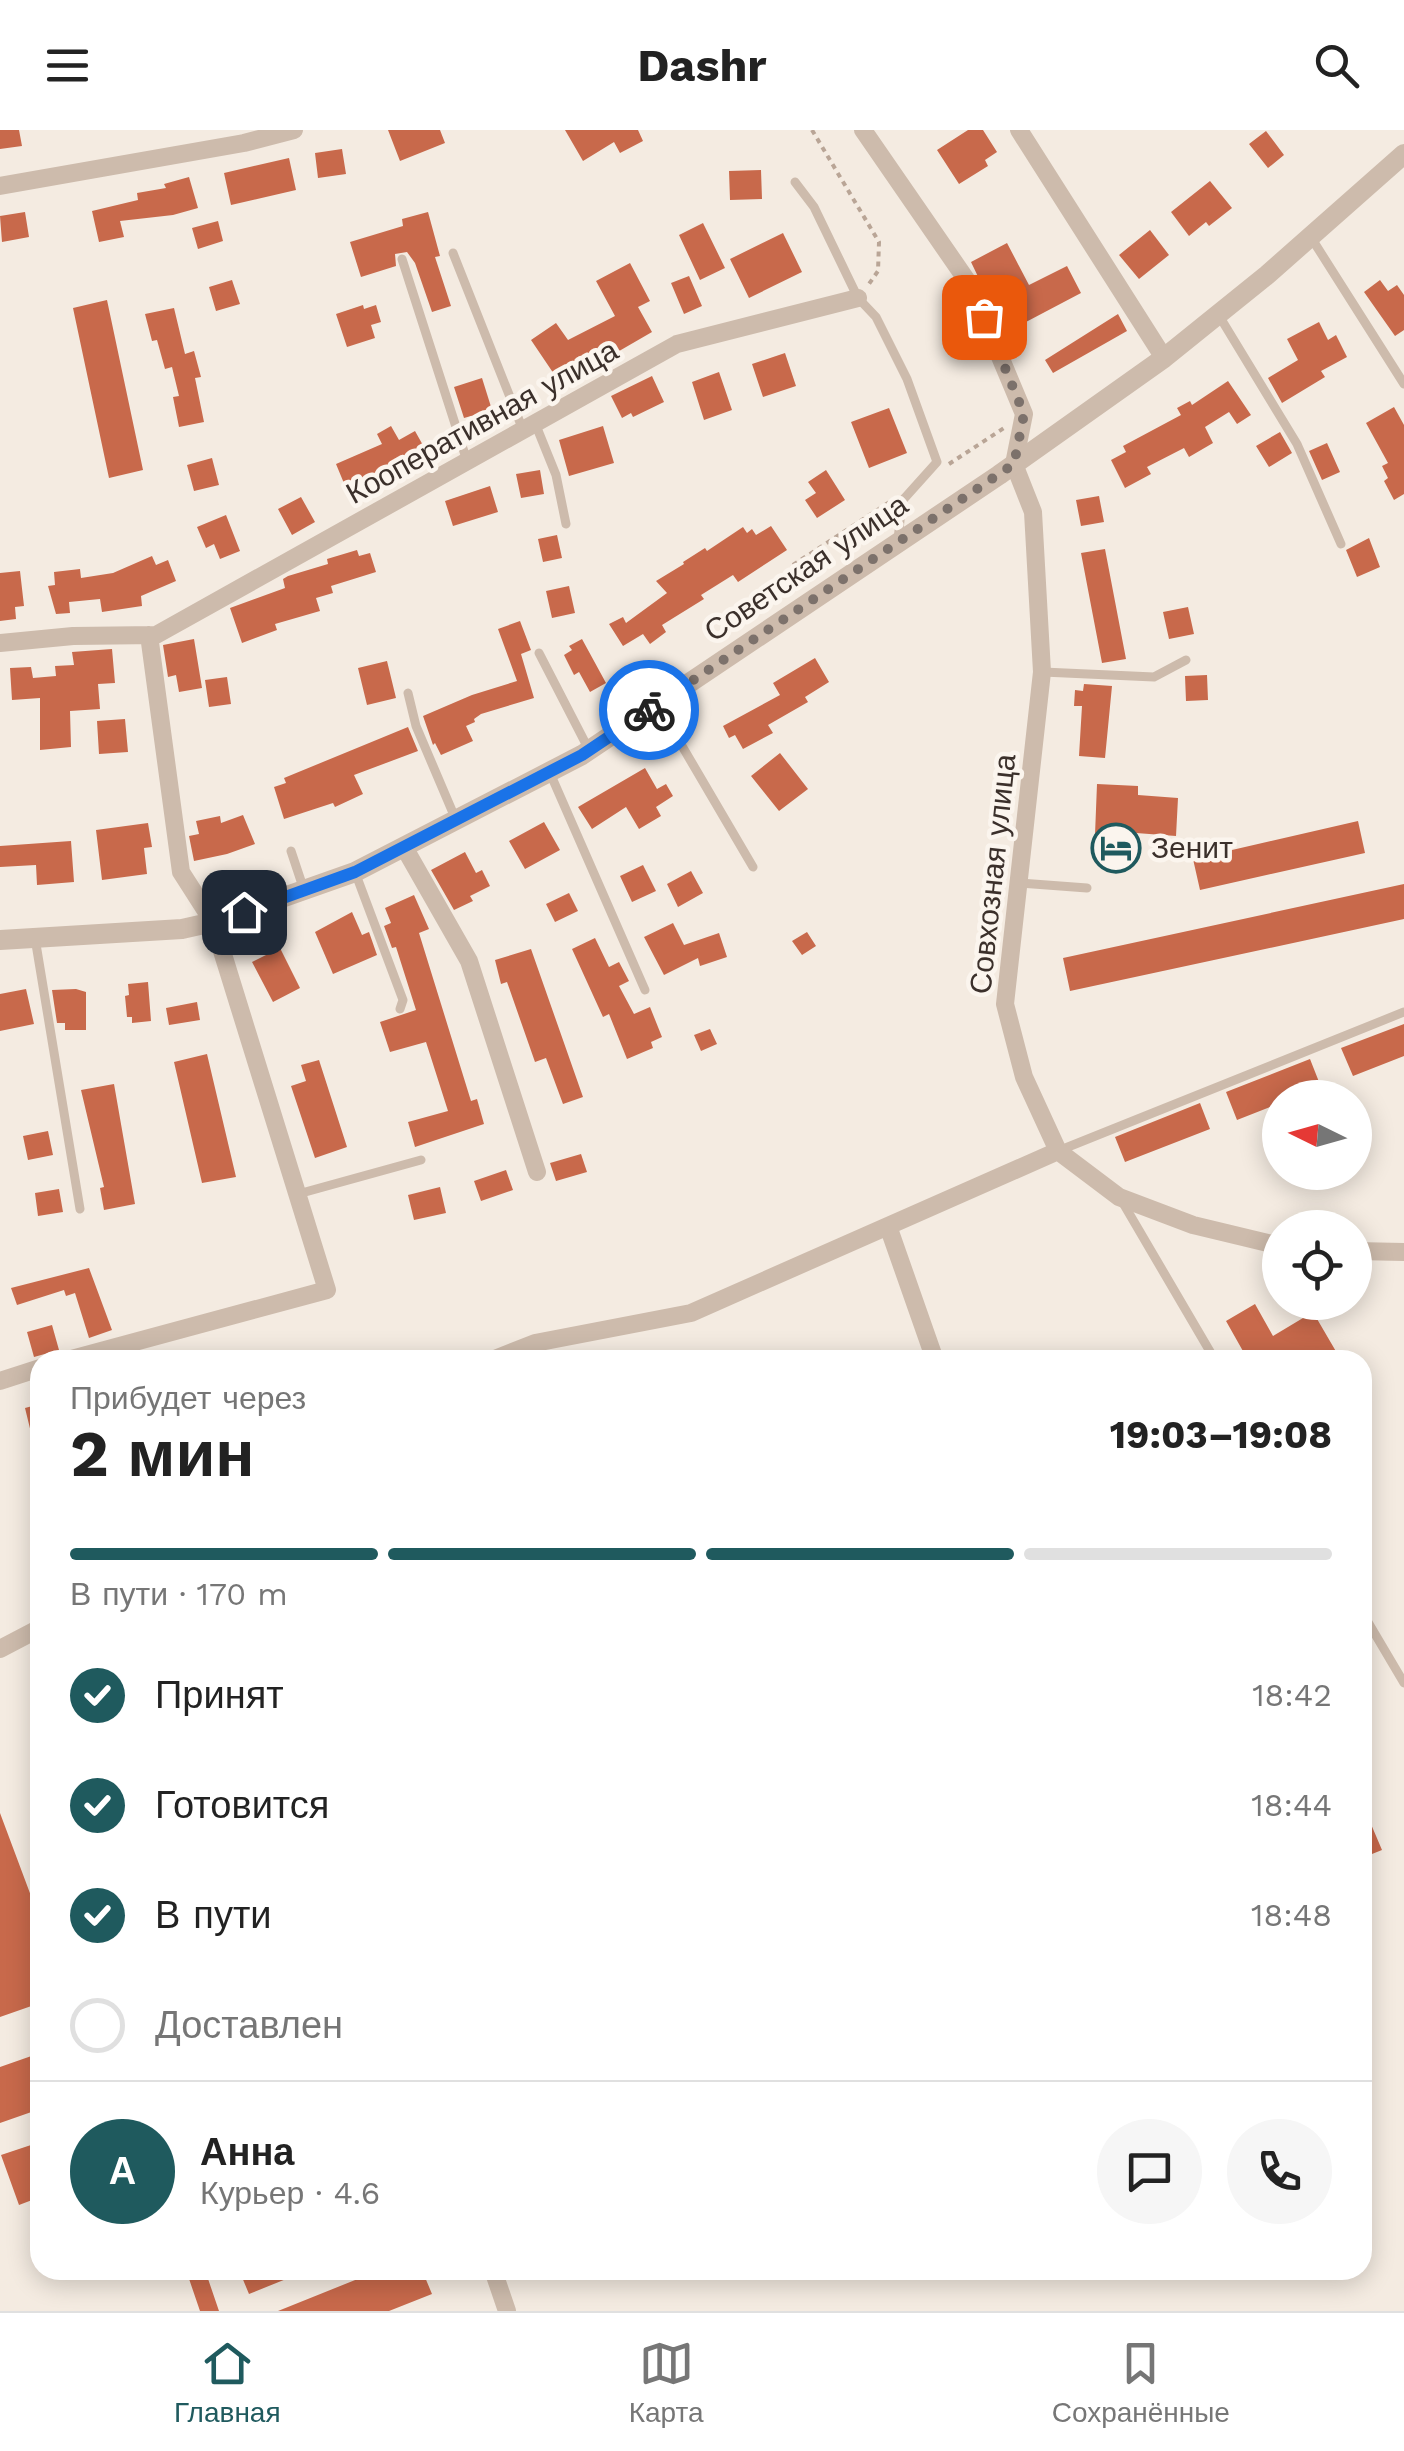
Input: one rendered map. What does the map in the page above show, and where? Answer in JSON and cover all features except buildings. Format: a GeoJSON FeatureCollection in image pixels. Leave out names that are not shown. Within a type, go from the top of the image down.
{"type":"FeatureCollection","features":[{"type":"Feature","properties":{"kind":"street"},"geometry":{"type":"LineString","coordinates":[[0,186],[244,143],[294,130]]}},
{"type":"Feature","properties":{"kind":"street"},"geometry":{"type":"LineString","coordinates":[[863,130],[970,284],[1024,414],[1006,469]]}},
{"type":"Feature","properties":{"kind":"street"},"geometry":{"type":"LineString","coordinates":[[1018,130],[1164,358]]}},
{"type":"Feature","properties":{"kind":"street","name":"Советская улица"},"geometry":{"type":"LineString","coordinates":[[0,940],[182,929],[213,922],[355,872],[550,772],[589,750],[898,543],[1164,358],[1404,154]]}},
{"type":"Feature","properties":{"kind":"street","name":"Кооперативная улица"},"geometry":{"type":"LineString","coordinates":[[0,644],[73,636],[156,635],[678,344],[858,298]]}},
{"type":"Feature","properties":{"kind":"street","name":"Совхозная улица"},"geometry":{"type":"LineString","coordinates":[[1006,469],[1032,512],[1042,672],[1004,1004],[1024,1077],[1058,1151],[1119,1196],[1193,1225],[1262,1242]]}},
{"type":"Feature","properties":{"kind":"street"},"geometry":{"type":"LineString","coordinates":[[105,1350],[327,1290],[213,922],[181,872],[149,635]]}},
{"type":"Feature","properties":{"kind":"street"},"geometry":{"type":"LineString","coordinates":[[404,846],[469,961],[537,1172]]}},
{"type":"Feature","properties":{"kind":"street"},"geometry":{"type":"LineString","coordinates":[[517,1350],[535,1343],[690,1313],[1058,1151]]}},
{"type":"Feature","properties":{"kind":"street"},"geometry":{"type":"LineString","coordinates":[[888,1226],[931,1350]]}},
{"type":"Feature","properties":{"kind":"street"},"geometry":{"type":"LineString","coordinates":[[1372,1251],[1404,1252]]}},
{"type":"Feature","properties":{"kind":"street"},"geometry":{"type":"LineString","coordinates":[[0,1381],[30,1371]]}},
{"type":"Feature","properties":{"kind":"street"},"geometry":{"type":"LineString","coordinates":[[0,1648],[30,1633]]}},
{"type":"Feature","properties":{"kind":"street"},"geometry":{"type":"LineString","coordinates":[[496,2280],[507,2311]]}},
{"type":"Feature","properties":{"kind":"lane"},"geometry":{"type":"LineString","coordinates":[[795,182],[814,207],[858,298],[876,317],[892,348],[937,462],[902,502],[898,543]]}},
{"type":"Feature","properties":{"kind":"lane"},"geometry":{"type":"LineString","coordinates":[[1310,237],[1404,384]]}},
{"type":"Feature","properties":{"kind":"lane"},"geometry":{"type":"LineString","coordinates":[[452,253],[529,427],[556,475],[566,524]]}},
{"type":"Feature","properties":{"kind":"lane"},"geometry":{"type":"LineString","coordinates":[[402,259],[468,461]]}},
{"type":"Feature","properties":{"kind":"lane"},"geometry":{"type":"LineString","coordinates":[[1218,314],[1297,444],[1341,544]]}},
{"type":"Feature","properties":{"kind":"lane"},"geometry":{"type":"LineString","coordinates":[[538,653],[589,750]]}},
{"type":"Feature","properties":{"kind":"lane"},"geometry":{"type":"LineString","coordinates":[[1042,672],[1154,677],[1186,660]]}},
{"type":"Feature","properties":{"kind":"lane"},"geometry":{"type":"LineString","coordinates":[[408,693],[416,726],[456,820]]}},
{"type":"Feature","properties":{"kind":"lane"},"geometry":{"type":"LineString","coordinates":[[658,704],[753,867]]}},
{"type":"Feature","properties":{"kind":"lane"},"geometry":{"type":"LineString","coordinates":[[550,772],[646,990]]}},
{"type":"Feature","properties":{"kind":"lane"},"geometry":{"type":"LineString","coordinates":[[290,851],[304,890]]}},
{"type":"Feature","properties":{"kind":"lane"},"geometry":{"type":"LineString","coordinates":[[355,872],[403,1000],[400,1009]]}},
{"type":"Feature","properties":{"kind":"lane"},"geometry":{"type":"LineString","coordinates":[[1019,882],[1086,888]]}},
{"type":"Feature","properties":{"kind":"lane"},"geometry":{"type":"LineString","coordinates":[[35,938],[80,1210]]}},
{"type":"Feature","properties":{"kind":"lane"},"geometry":{"type":"LineString","coordinates":[[1058,1151],[1404,1012]]}},
{"type":"Feature","properties":{"kind":"lane"},"geometry":{"type":"LineString","coordinates":[[298,1194],[422,1160]]}},
{"type":"Feature","properties":{"kind":"lane"},"geometry":{"type":"LineString","coordinates":[[1119,1196],[1209,1350]]}},
{"type":"Feature","properties":{"kind":"lane"},"geometry":{"type":"LineString","coordinates":[[1372,1629],[1404,1683]]}},
{"type":"Feature","properties":{"kind":"path"},"geometry":{"type":"LineString","coordinates":[[812,130],[879,242],[878,271],[858,298]]}},
{"type":"Feature","properties":{"kind":"path"},"geometry":{"type":"LineString","coordinates":[[793,565],[992,435]]}},
{"type":"Feature","properties":{"kind":"way so far"},"geometry":{"type":"LineString","coordinates":[[649,710],[1014,464],[1024,414],[984,317]]}},
{"type":"Feature","properties":{"kind":"place","name":"Зенит"},"geometry":{"type":"Point","coordinates":[1116,848]}},
{"type":"Feature","properties":{"kind":"route"},"geometry":{"type":"LineString","coordinates":[[244,912],[355,872],[582,755],[649,710]]}}]}
